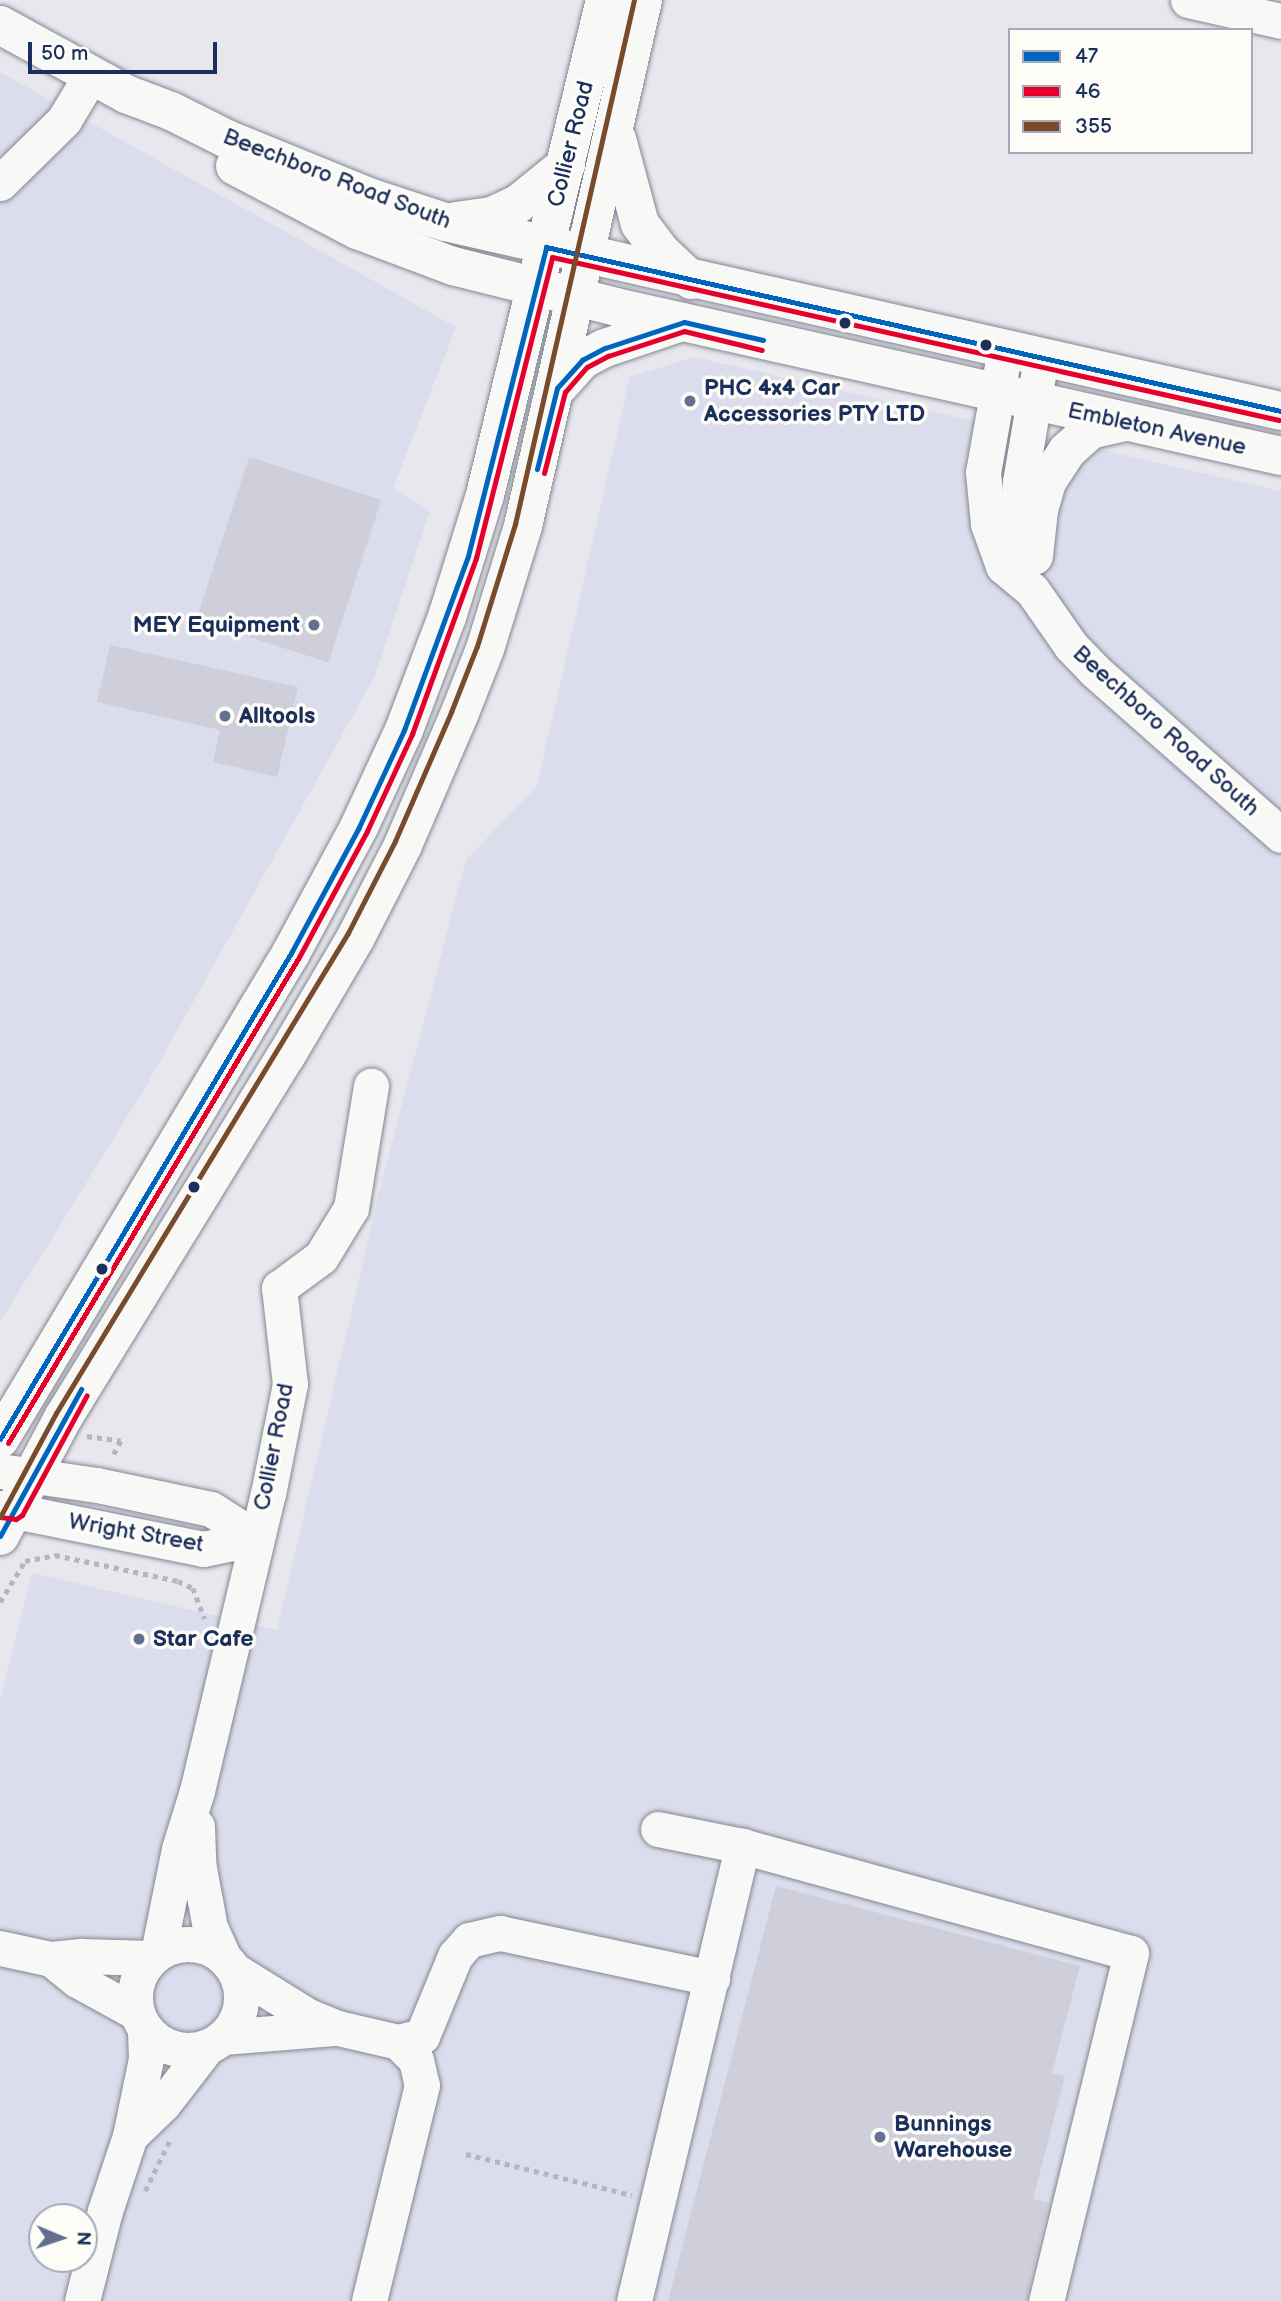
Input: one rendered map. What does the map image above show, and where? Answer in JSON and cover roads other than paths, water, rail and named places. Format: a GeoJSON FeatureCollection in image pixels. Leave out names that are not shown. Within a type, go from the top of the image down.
{"type":"FeatureCollection","features":[{"type":"Feature","properties":{"kind":"main road","name":"Collier Road"},"geometry":{"type":"LineString","coordinates":[[0,1439],[291,953],[359,827],[404,730],[468,556],[605,0]]}},
{"type":"Feature","properties":{"kind":"main road","name":"Collier Road"},"geometry":{"type":"LineString","coordinates":[[5,1518],[16,1473],[63,1418],[286,1056],[356,937],[403,845],[485,649],[523,526],[557,388],[643,0]]}},
{"type":"Feature","properties":{"kind":"main road","name":"Beechboro Road South"},"geometry":{"type":"LineString","coordinates":[[0,25],[126,94],[171,111],[307,173],[445,222],[586,257],[1023,354]]}},
{"type":"Feature","properties":{"kind":"main road","name":"Beechboro Road South"},"geometry":{"type":"LineString","coordinates":[[126,94],[163,126],[357,230],[453,266],[576,298],[1014,398]]}},
{"type":"Feature","properties":{"kind":"main road"},"geometry":{"type":"LineString","coordinates":[[615,130],[640,224],[661,252],[691,280]]}},
{"type":"Feature","properties":{"kind":"main road"},"geometry":{"type":"LineString","coordinates":[[445,222],[492,216],[518,204],[566,165]]}},
{"type":"Feature","properties":{"kind":"main road"},"geometry":{"type":"LineString","coordinates":[[557,388],[582,360],[605,348],[684,322]]}},
{"type":"Feature","properties":{"kind":"main road","name":"Embleton Avenue"},"geometry":{"type":"LineString","coordinates":[[1023,354],[1274,413]]}},
{"type":"Feature","properties":{"kind":"main road","name":"Embleton Avenue"},"geometry":{"type":"LineString","coordinates":[[1014,398],[1281,456]]}},
{"type":"Feature","properties":{"kind":"main road"},"geometry":{"type":"LineString","coordinates":[[1033,573],[1036,528],[1045,491],[1067,451],[1090,430],[1126,422]]}},
{"type":"Feature","properties":{"kind":"street"},"geometry":{"type":"LineString","coordinates":[[1188,0],[1281,21]]}},
{"type":"Feature","properties":{"kind":"street"},"geometry":{"type":"LineString","coordinates":[[0,183],[64,120],[91,75]]}},
{"type":"Feature","properties":{"kind":"street","name":"Beechboro Road South"},"geometry":{"type":"LineString","coordinates":[[1023,354],[1014,398],[1024,446],[1019,505],[1033,573],[1045,613],[1095,671],[1281,835]]}},
{"type":"Feature","properties":{"kind":"street","name":"Collier Road"},"geometry":{"type":"LineString","coordinates":[[155,1955],[179,1849],[197,1791],[290,1384],[279,1288],[321,1257],[351,1208],[371,1086]]}},
{"type":"Feature","properties":{"kind":"street","name":"Wright Street"},"geometry":{"type":"LineString","coordinates":[[16,1473],[211,1509],[256,1538]]}},
{"type":"Feature","properties":{"kind":"street","name":"Wright Street"},"geometry":{"type":"LineString","coordinates":[[5,1518],[203,1549],[256,1538]]}},
{"type":"Feature","properties":{"kind":"street","name":"Collier Road"},"geometry":{"type":"LineString","coordinates":[[197,1791],[198,1862],[210,1927],[229,1963]]}},
{"type":"Feature","properties":{"kind":"street"},"geometry":{"type":"LineString","coordinates":[[658,1829],[742,1846],[1131,1953],[1046,2301]]}},
{"type":"Feature","properties":{"kind":"street"},"geometry":{"type":"LineString","coordinates":[[634,2301],[742,1846]]}},
{"type":"Feature","properties":{"kind":"street"},"geometry":{"type":"LineString","coordinates":[[82,2301],[104,2211],[130,2136],[146,2059],[141,2021],[134,1996],[137,1979],[155,1955],[174,1945],[191,1943],[208,1947],[269,1994],[338,2028],[398,2042],[422,2036],[455,1956],[469,1940],[500,1933],[712,1978]]}},
{"type":"Feature","properties":{"kind":"street"},"geometry":{"type":"LineString","coordinates":[[0,1948],[51,1959],[155,1955]]}},
{"type":"Feature","properties":{"kind":"street"},"geometry":{"type":"LineString","coordinates":[[51,1959],[76,1980],[141,2021],[157,2041],[173,2048],[191,2050],[215,2042],[338,2028]]}},
{"type":"Feature","properties":{"kind":"street"},"geometry":{"type":"LineString","coordinates":[[130,2136],[163,2104],[234,2023],[240,2006],[241,1988],[229,1963]]}},
{"type":"Feature","properties":{"kind":"street"},"geometry":{"type":"LineString","coordinates":[[369,2301],[422,2085],[416,2060],[398,2042]]}},
{"type":"Feature","properties":{"kind":"place","name":"PHC 4x4 Car Accessories PTY LTD"},"geometry":{"type":"Point","coordinates":[690,401]}},
{"type":"Feature","properties":{"kind":"place","name":"MEY Equipment"},"geometry":{"type":"Point","coordinates":[314,625]}},
{"type":"Feature","properties":{"kind":"place","name":"Alltools"},"geometry":{"type":"Point","coordinates":[225,716]}},
{"type":"Feature","properties":{"kind":"place","name":"Star Cafe"},"geometry":{"type":"Point","coordinates":[139,1639]}},
{"type":"Feature","properties":{"kind":"place","name":"Bunnings Warehouse"},"geometry":{"type":"Point","coordinates":[880,2137]}}]}
